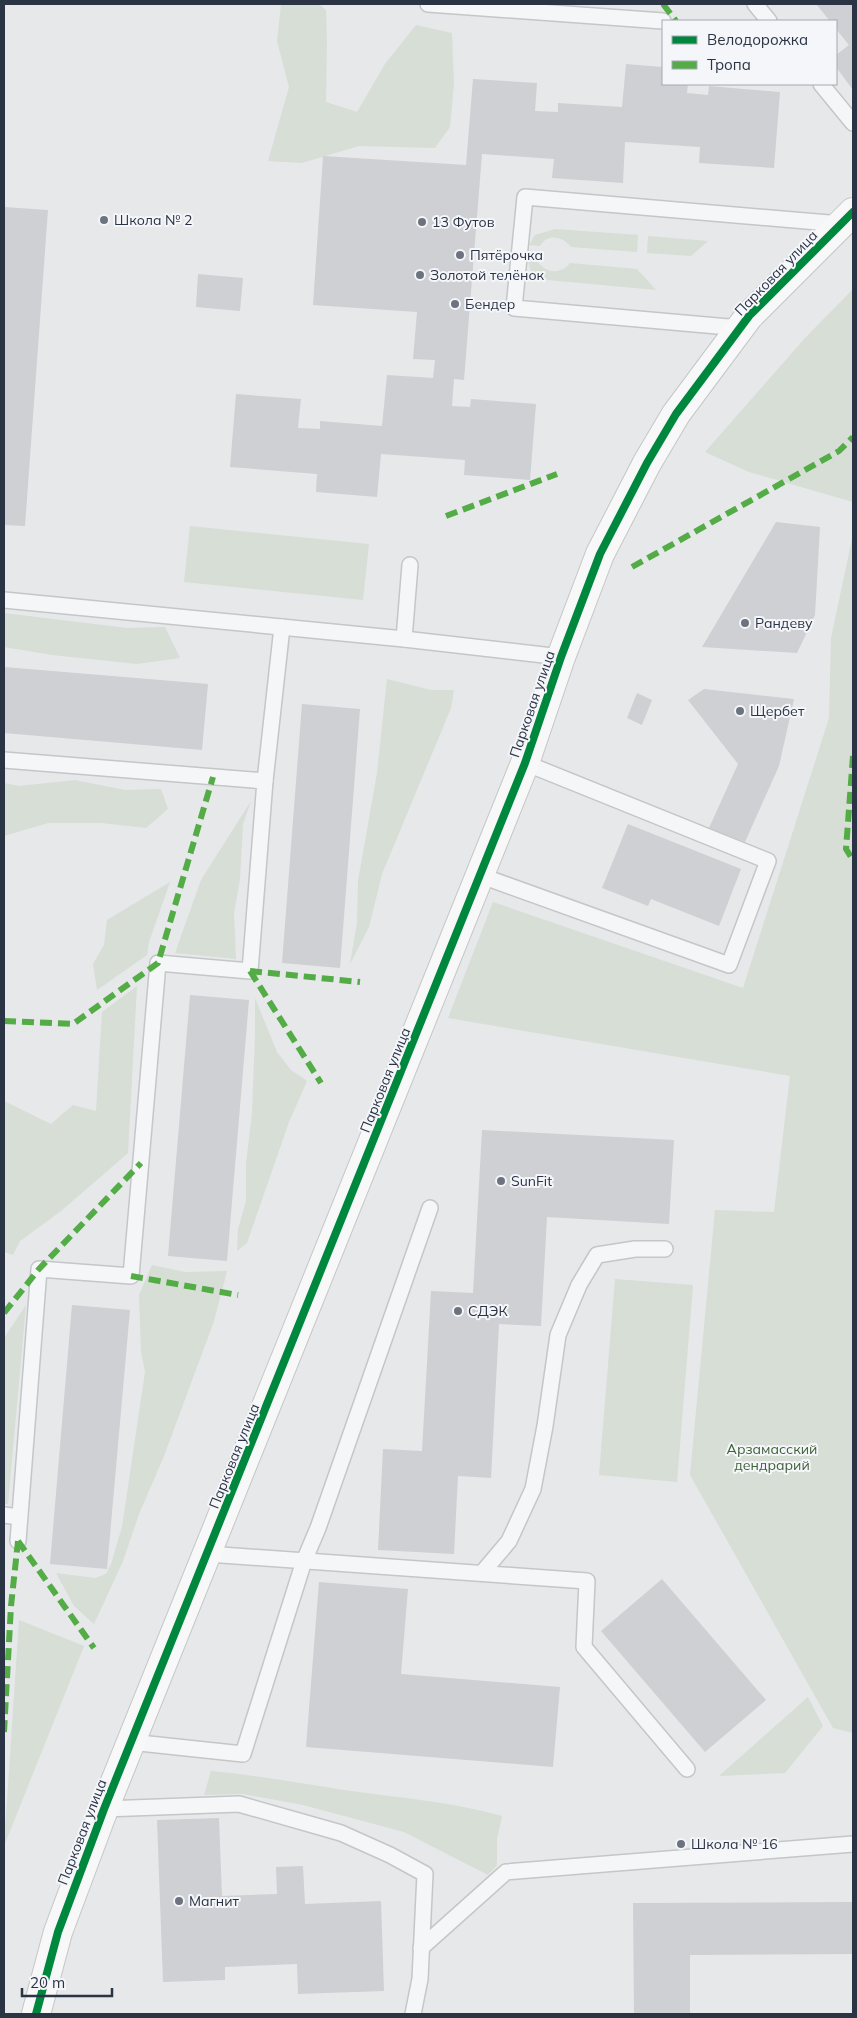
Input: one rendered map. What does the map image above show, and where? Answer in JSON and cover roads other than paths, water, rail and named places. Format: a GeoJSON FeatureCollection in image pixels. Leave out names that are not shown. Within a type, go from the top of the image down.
{"type":"FeatureCollection","features":[{"type":"Feature","properties":{"kind":"street","name":"Парковая улица"},"geometry":{"type":"LineString","coordinates":[[36,2014],[58,1932],[104,1809],[525,763],[561,657],[600,554],[647,463],[676,414],[749,316],[847,218]]}},
{"type":"Feature","properties":{"kind":"lane"},"geometry":{"type":"LineString","coordinates":[[428,4],[662,21]]}},
{"type":"Feature","properties":{"kind":"lane"},"geometry":{"type":"LineString","coordinates":[[755,4],[769,20]]}},
{"type":"Feature","properties":{"kind":"lane"},"geometry":{"type":"LineString","coordinates":[[822,85],[853,123]]}},
{"type":"Feature","properties":{"kind":"lane"},"geometry":{"type":"LineString","coordinates":[[740,328],[514,308],[525,198],[847,218]]}},
{"type":"Feature","properties":{"kind":"lane"},"geometry":{"type":"LineString","coordinates":[[404,639],[410,565]]}},
{"type":"Feature","properties":{"kind":"lane"},"geometry":{"type":"LineString","coordinates":[[4,600],[404,639],[561,657]]}},
{"type":"Feature","properties":{"kind":"lane"},"geometry":{"type":"LineString","coordinates":[[18,1541],[39,1269],[131,1276],[158,963],[250,971],[265,781],[282,627]]}},
{"type":"Feature","properties":{"kind":"lane"},"geometry":{"type":"LineString","coordinates":[[4,760],[265,781]]}},
{"type":"Feature","properties":{"kind":"lane"},"geometry":{"type":"LineString","coordinates":[[479,875],[729,965],[768,861],[525,763]]}},
{"type":"Feature","properties":{"kind":"lane"},"geometry":{"type":"LineString","coordinates":[[130,1742],[242,1754],[304,1561],[321,1518],[430,1208]]}},
{"type":"Feature","properties":{"kind":"lane"},"geometry":{"type":"LineString","coordinates":[[482,1573],[509,1541],[533,1489],[545,1426],[558,1335],[579,1285],[597,1255],[634,1248],[665,1249]]}},
{"type":"Feature","properties":{"kind":"lane"},"geometry":{"type":"LineString","coordinates":[[4,1514],[19,1517]]}},
{"type":"Feature","properties":{"kind":"lane"},"geometry":{"type":"LineString","coordinates":[[208,1554],[588,1581],[584,1647],[686,1769]]}},
{"type":"Feature","properties":{"kind":"lane"},"geometry":{"type":"LineString","coordinates":[[104,1809],[239,1804],[340,1833],[390,1855],[425,1874],[420,1979],[413,2014]]}},
{"type":"Feature","properties":{"kind":"lane"},"geometry":{"type":"LineString","coordinates":[[422,1948],[506,1872],[853,1844]]}},
{"type":"Feature","properties":{"kind":"place","name":"Школа № 2"},"geometry":{"type":"Point","coordinates":[104,220]}},
{"type":"Feature","properties":{"kind":"place","name":"13 Футов"},"geometry":{"type":"Point","coordinates":[422,222]}},
{"type":"Feature","properties":{"kind":"place","name":"Пятёрочка"},"geometry":{"type":"Point","coordinates":[460,255]}},
{"type":"Feature","properties":{"kind":"place","name":"Золотой телёнок"},"geometry":{"type":"Point","coordinates":[420,275]}},
{"type":"Feature","properties":{"kind":"place","name":"Бендер"},"geometry":{"type":"Point","coordinates":[455,304]}},
{"type":"Feature","properties":{"kind":"place","name":"Рандеву"},"geometry":{"type":"Point","coordinates":[745,623]}},
{"type":"Feature","properties":{"kind":"place","name":"Щербет"},"geometry":{"type":"Point","coordinates":[740,711]}},
{"type":"Feature","properties":{"kind":"place","name":"SunFit"},"geometry":{"type":"Point","coordinates":[501,1181]}},
{"type":"Feature","properties":{"kind":"place","name":"СДЭК"},"geometry":{"type":"Point","coordinates":[458,1311]}},
{"type":"Feature","properties":{"kind":"place","name":"Школа № 16"},"geometry":{"type":"Point","coordinates":[681,1844]}},
{"type":"Feature","properties":{"kind":"place","name":"Магнит"},"geometry":{"type":"Point","coordinates":[179,1901]}},
{"type":"Feature","properties":{"kind":"park label","name":"Арзамасский дендрарий"},"geometry":{"type":"Point","coordinates":[772,1458]}}]}
